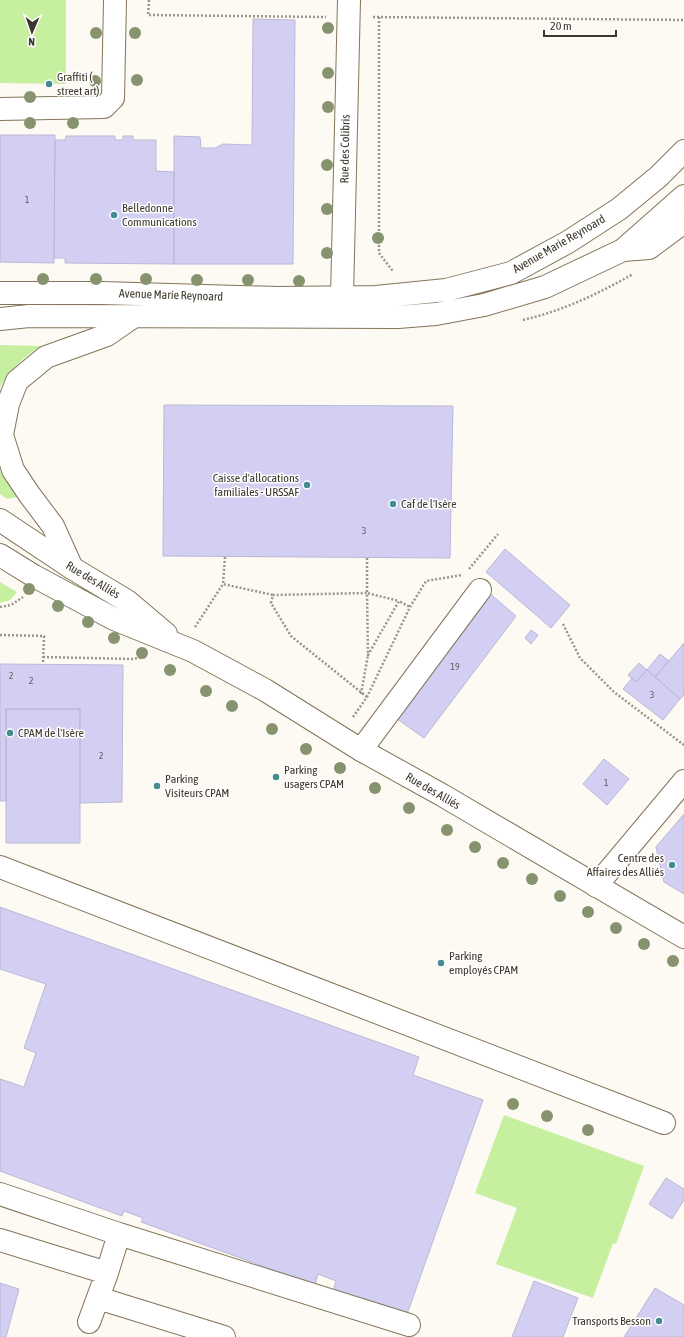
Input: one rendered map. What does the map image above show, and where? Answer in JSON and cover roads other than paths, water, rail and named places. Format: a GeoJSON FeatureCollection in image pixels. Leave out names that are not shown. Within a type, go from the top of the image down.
{"type":"FeatureCollection","features":[{"type":"Feature","properties":{"kind":"main road"},"geometry":{"type":"LineString","coordinates":[[0,109],[104,107],[113,98],[116,0]]}},
{"type":"Feature","properties":{"kind":"main road","name":"Rue des Colibris"},"geometry":{"type":"LineString","coordinates":[[342,297],[348,8]]}},
{"type":"Feature","properties":{"kind":"main road","name":"Avenue Marie Reynoard"},"geometry":{"type":"LineString","coordinates":[[0,293],[102,293],[276,298],[376,297],[446,290],[511,273],[568,242],[619,209],[658,177],[684,151]]}},
{"type":"Feature","properties":{"kind":"main road","name":"Avenue Marie Reynoard"},"geometry":{"type":"LineString","coordinates":[[0,319],[29,316],[398,317],[436,314],[484,305],[545,286],[622,250],[684,196]]}},
{"type":"Feature","properties":{"kind":"main road","name":"Avenue Marie Reynoard"},"geometry":{"type":"LineString","coordinates":[[622,250],[648,248],[684,222]]}},
{"type":"Feature","properties":{"kind":"main road"},"geometry":{"type":"LineString","coordinates":[[309,317],[342,297]]}},
{"type":"Feature","properties":{"kind":"main road"},"geometry":{"type":"LineString","coordinates":[[72,568],[53,526],[13,470],[2,435],[8,404],[17,380],[46,357],[107,335],[133,317]]}},
{"type":"Feature","properties":{"kind":"main road","name":"Rue des Alliés"},"geometry":{"type":"LineString","coordinates":[[0,520],[72,568],[127,601],[181,646]]}},
{"type":"Feature","properties":{"kind":"main road","name":"Rue des Alliés"},"geometry":{"type":"LineString","coordinates":[[0,555],[34,576],[114,619],[181,646],[265,690],[361,750],[442,795],[684,937]]}},
{"type":"Feature","properties":{"kind":"main road"},"geometry":{"type":"LineString","coordinates":[[361,750],[480,590]]}},
{"type":"Feature","properties":{"kind":"main road"},"geometry":{"type":"LineString","coordinates":[[596,886],[684,781]]}},
{"type":"Feature","properties":{"kind":"main road"},"geometry":{"type":"LineString","coordinates":[[0,867],[664,1123]]}},
{"type":"Feature","properties":{"kind":"main road"},"geometry":{"type":"LineString","coordinates":[[0,1194],[119,1234],[409,1325]]}},
{"type":"Feature","properties":{"kind":"main road"},"geometry":{"type":"LineString","coordinates":[[89,1322],[107,1273],[119,1234]]}},
{"type":"Feature","properties":{"kind":"main road"},"geometry":{"type":"LineString","coordinates":[[0,1240],[107,1273]]}},
{"type":"Feature","properties":{"kind":"main road"},"geometry":{"type":"LineString","coordinates":[[98,1298],[224,1337]]}},
{"type":"Feature","properties":{"kind":"place","name":"Graffiti ( street art)"},"geometry":{"type":"Point","coordinates":[49,84]}},
{"type":"Feature","properties":{"kind":"place","name":"Belledonne Communications"},"geometry":{"type":"Point","coordinates":[114,215]}},
{"type":"Feature","properties":{"kind":"place","name":"Caisse d'allocations familiales - URSSAF"},"geometry":{"type":"Point","coordinates":[307,485]}},
{"type":"Feature","properties":{"kind":"place","name":"Caf de l'Isère"},"geometry":{"type":"Point","coordinates":[393,504]}},
{"type":"Feature","properties":{"kind":"place","name":"CPAM de l'Isère"},"geometry":{"type":"Point","coordinates":[10,733]}},
{"type":"Feature","properties":{"kind":"place","name":"Parking usagers CPAM"},"geometry":{"type":"Point","coordinates":[276,777]}},
{"type":"Feature","properties":{"kind":"place","name":"Parking Visiteurs CPAM"},"geometry":{"type":"Point","coordinates":[157,786]}},
{"type":"Feature","properties":{"kind":"place","name":"Centre des Affaires des Alliés"},"geometry":{"type":"Point","coordinates":[672,865]}},
{"type":"Feature","properties":{"kind":"place","name":"Parking employés CPAM"},"geometry":{"type":"Point","coordinates":[441,963]}},
{"type":"Feature","properties":{"kind":"place","name":"Transports Besson"},"geometry":{"type":"Point","coordinates":[659,1321]}}]}
